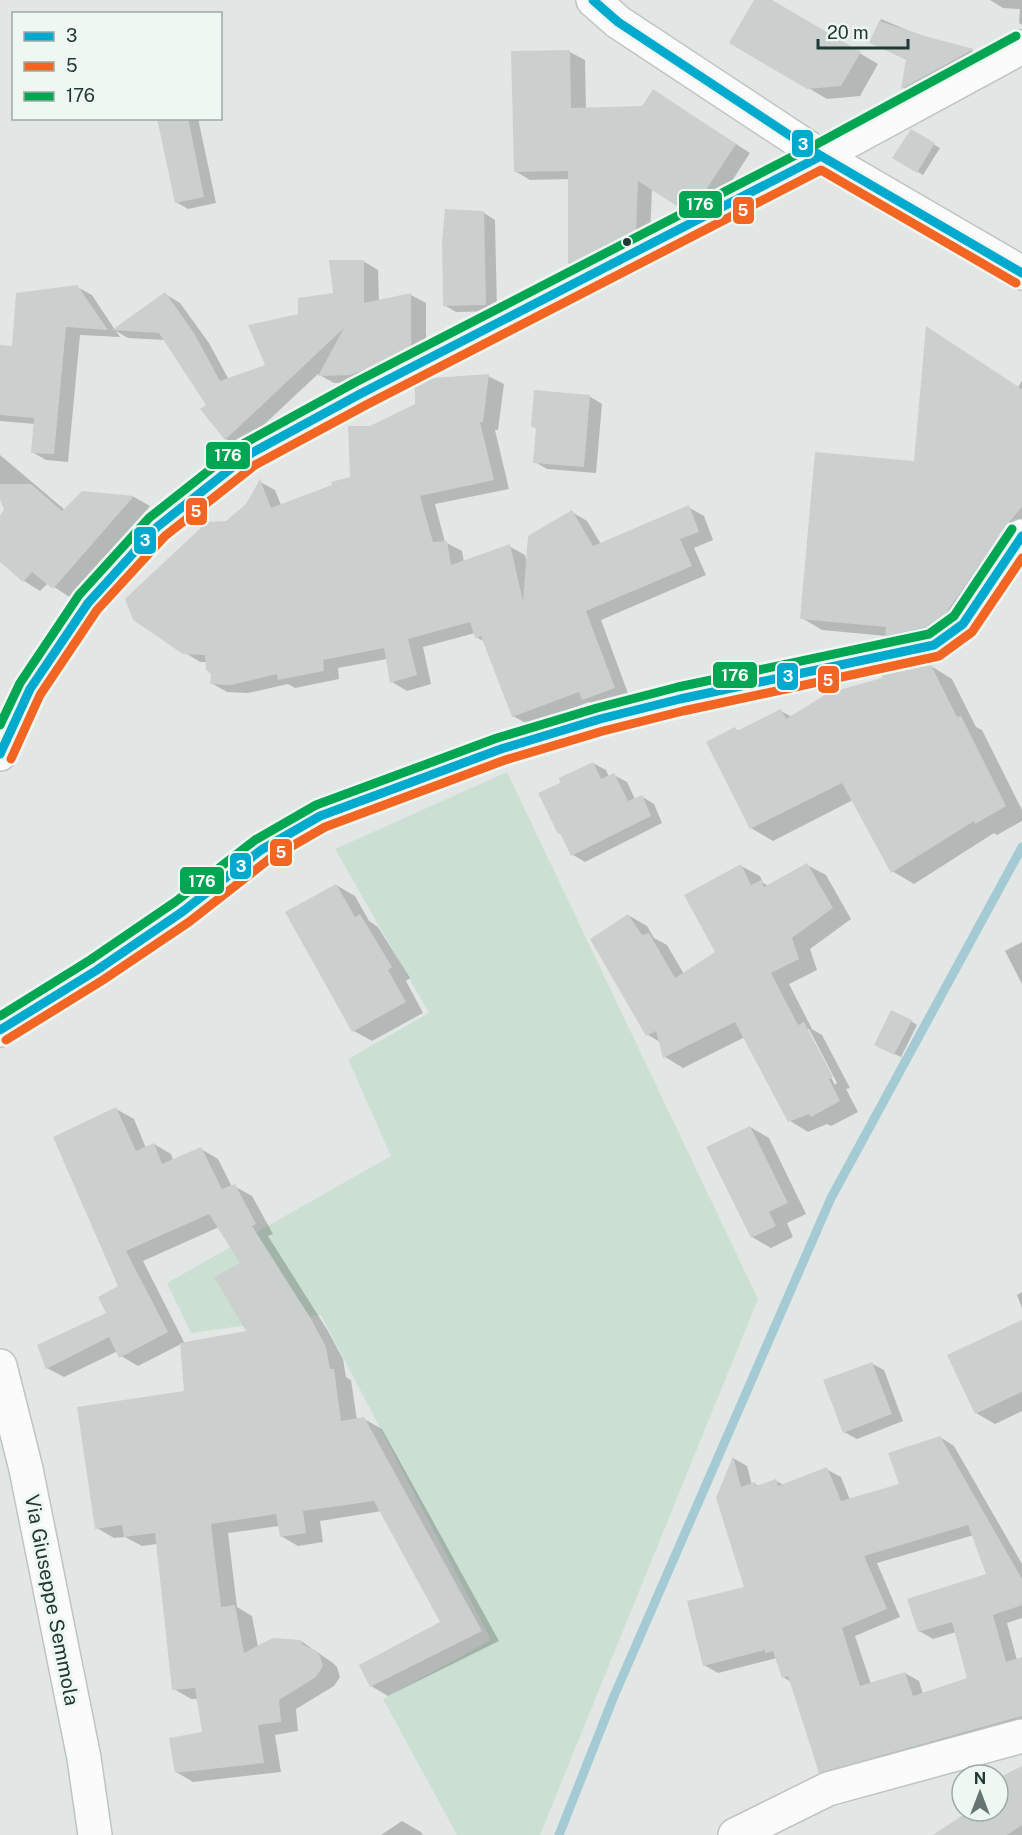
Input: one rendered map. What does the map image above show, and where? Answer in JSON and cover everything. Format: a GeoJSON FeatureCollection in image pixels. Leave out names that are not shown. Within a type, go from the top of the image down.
{"type":"FeatureCollection","features":[{"type":"Feature","properties":{"kind":"street"},"geometry":{"type":"LineString","coordinates":[[593,0],[618,22],[821,156],[1022,273]]}},
{"type":"Feature","properties":{"kind":"street"},"geometry":{"type":"LineString","coordinates":[[0,754],[30,689],[88,603],[157,527],[248,455],[360,394],[821,156],[1022,47]]}},
{"type":"Feature","properties":{"kind":"street"},"geometry":{"type":"LineString","coordinates":[[0,1030],[96,970],[182,912],[261,850],[320,816],[501,749],[600,719],[680,699],[934,645],[963,624],[1022,536]]}},
{"type":"Feature","properties":{"kind":"street","name":"Via Giuseppe Semmola"},"geometry":{"type":"LineString","coordinates":[[0,1366],[13,1467],[84,1758],[95,1835]]}},
{"type":"Feature","properties":{"kind":"street"},"geometry":{"type":"LineString","coordinates":[[735,1835],[828,1789],[1022,1736]]}},
{"type":"Feature","properties":{"kind":"green space"},"geometry":{"type":"Polygon","coordinates":[[[507,772],[758,1299],[540,1835],[457,1835],[383,1699],[491,1640],[321,1315],[191,1333],[167,1283],[391,1156],[348,1059],[429,1013],[335,849],[507,772]]]}},
{"type":"Feature","properties":{"kind":"building"},"geometry":{"type":"Polygon","coordinates":[[[754,0],[772,0],[861,52],[841,86],[807,89],[729,43],[754,0]]]}},
{"type":"Feature","properties":{"kind":"building"},"geometry":{"type":"Polygon","coordinates":[[[879,21],[974,49],[901,89],[906,59],[869,43],[879,21]]]}},
{"type":"Feature","properties":{"kind":"building"},"geometry":{"type":"Polygon","coordinates":[[[570,50],[571,108],[642,106],[653,89],[736,144],[702,196],[680,208],[638,181],[636,231],[568,266],[568,171],[514,172],[511,51],[570,50]]]}},
{"type":"Feature","properties":{"kind":"building"},"geometry":{"type":"Polygon","coordinates":[[[157,120],[188,120],[204,197],[175,203],[157,120]]]}},
{"type":"Feature","properties":{"kind":"building"},"geometry":{"type":"Polygon","coordinates":[[[911,129],[935,143],[917,173],[892,158],[911,129]]]}},
{"type":"Feature","properties":{"kind":"building"},"geometry":{"type":"Polygon","coordinates":[[[445,209],[484,211],[486,305],[443,306],[442,241],[445,209]]]}},
{"type":"Feature","properties":{"kind":"building"},"geometry":{"type":"Polygon","coordinates":[[[329,260],[364,260],[364,303],[411,293],[411,346],[370,368],[350,375],[318,376],[344,328],[225,440],[200,409],[206,405],[159,333],[112,330],[165,292],[194,333],[220,381],[265,365],[248,325],[298,314],[298,298],[333,293],[329,260]]]}},
{"type":"Feature","properties":{"kind":"building"},"geometry":{"type":"Polygon","coordinates":[[[77,285],[108,330],[66,327],[54,454],[31,453],[34,418],[0,415],[0,345],[12,346],[16,293],[77,285]]]}},
{"type":"Feature","properties":{"kind":"building"},"geometry":{"type":"Polygon","coordinates":[[[926,326],[1022,389],[1022,507],[1006,526],[946,613],[926,627],[885,636],[886,627],[800,619],[815,452],[914,461],[926,326]]]}},
{"type":"Feature","properties":{"kind":"building"},"geometry":{"type":"Polygon","coordinates":[[[489,374],[483,422],[480,422],[494,480],[420,496],[433,542],[447,541],[451,565],[510,544],[523,601],[528,536],[572,510],[593,546],[689,505],[699,532],[680,539],[692,566],[586,611],[615,688],[582,700],[579,692],[512,717],[481,636],[475,638],[470,622],[408,639],[417,675],[390,683],[384,648],[323,660],[324,671],[278,680],[277,674],[231,685],[210,684],[211,674],[206,670],[205,655],[183,654],[133,620],[125,599],[207,522],[226,521],[246,504],[260,479],[271,508],[332,485],[331,482],[350,477],[348,426],[370,426],[415,404],[415,387],[433,378],[489,374]]]}},
{"type":"Feature","properties":{"kind":"building"},"geometry":{"type":"Polygon","coordinates":[[[534,390],[590,395],[584,467],[533,463],[536,428],[531,427],[534,390]]]}},
{"type":"Feature","properties":{"kind":"building"},"geometry":{"type":"Polygon","coordinates":[[[0,484],[31,484],[62,511],[82,491],[134,496],[53,589],[32,572],[23,582],[0,562],[0,515],[4,510],[0,499],[0,484]]]}},
{"type":"Feature","properties":{"kind":"building"},"geometry":{"type":"Polygon","coordinates":[[[931,665],[957,717],[961,716],[1006,806],[975,824],[974,821],[891,873],[842,783],[750,829],[706,742],[735,727],[737,731],[781,709],[786,719],[828,693],[882,678],[882,675],[931,665]]]}},
{"type":"Feature","properties":{"kind":"building"},"geometry":{"type":"Polygon","coordinates":[[[593,762],[601,779],[614,773],[628,801],[642,795],[651,816],[571,856],[538,793],[560,783],[559,778],[593,762]]]}},
{"type":"Feature","properties":{"kind":"building"},"geometry":{"type":"Polygon","coordinates":[[[807,863],[833,908],[792,938],[799,959],[771,973],[798,1025],[804,1022],[833,1077],[829,1079],[840,1101],[811,1117],[809,1114],[788,1122],[735,1022],[663,1058],[656,1031],[646,1036],[590,939],[628,914],[642,935],[649,933],[675,978],[715,952],[684,895],[741,864],[751,885],[761,880],[764,887],[807,863]]]}},
{"type":"Feature","properties":{"kind":"building"},"geometry":{"type":"Polygon","coordinates":[[[336,884],[355,917],[360,914],[392,967],[388,970],[406,1002],[352,1032],[285,912],[336,884]]]}},
{"type":"Feature","properties":{"kind":"building"},"geometry":{"type":"Polygon","coordinates":[[[891,1010],[912,1020],[894,1055],[874,1045],[891,1010]]]}},
{"type":"Feature","properties":{"kind":"building"},"geometry":{"type":"Polygon","coordinates":[[[116,1107],[136,1151],[154,1143],[162,1164],[201,1147],[222,1189],[235,1184],[256,1224],[252,1226],[311,1319],[326,1347],[330,1369],[334,1369],[341,1421],[364,1417],[482,1631],[370,1687],[359,1665],[440,1622],[374,1501],[303,1511],[306,1533],[280,1537],[276,1514],[211,1524],[221,1607],[235,1605],[244,1653],[273,1638],[301,1640],[302,1644],[316,1651],[323,1666],[316,1677],[279,1700],[281,1722],[258,1725],[264,1763],[175,1773],[169,1738],[202,1732],[195,1688],[172,1690],[155,1533],[124,1537],[122,1525],[95,1529],[77,1407],[184,1391],[180,1343],[246,1331],[214,1277],[240,1263],[209,1214],[126,1251],[168,1332],[119,1358],[109,1337],[46,1369],[37,1345],[106,1313],[98,1297],[118,1286],[53,1137],[116,1107]]]}},
{"type":"Feature","properties":{"kind":"building"},"geometry":{"type":"Polygon","coordinates":[[[750,1126],[788,1203],[769,1212],[776,1226],[751,1238],[706,1147],[750,1126]]]}},
{"type":"Feature","properties":{"kind":"building"},"geometry":{"type":"Polygon","coordinates":[[[1022,1320],[1022,1392],[975,1414],[947,1355],[1022,1320]]]}},
{"type":"Feature","properties":{"kind":"building"},"geometry":{"type":"Polygon","coordinates":[[[872,1362],[892,1414],[843,1433],[823,1380],[872,1362]]]}},
{"type":"Feature","properties":{"kind":"building"},"geometry":{"type":"Polygon","coordinates":[[[940,1436],[1022,1579],[1022,1605],[993,1615],[1006,1662],[1022,1657],[1022,1716],[819,1773],[788,1676],[782,1678],[773,1651],[765,1653],[765,1650],[703,1666],[687,1601],[744,1587],[716,1498],[733,1456],[741,1487],[755,1482],[756,1486],[776,1479],[778,1486],[827,1467],[841,1501],[899,1484],[888,1453],[940,1436]],[[968,1525],[864,1556],[887,1609],[842,1628],[860,1686],[905,1672],[913,1696],[967,1678],[952,1622],[918,1632],[907,1599],[986,1574],[968,1525]]]}},
{"type":"Feature","properties":{"kind":"building"},"geometry":{"type":"Polygon","coordinates":[[[1022,1766],[1022,1825],[1007,1835],[933,1835],[951,1823],[1010,1823],[1010,1772],[1022,1766]]]}},
{"type":"Feature","properties":{"kind":"waterway"},"geometry":{"type":"LineString","coordinates":[[559,1835],[614,1696],[831,1198],[1022,847]]}},
{"type":"Feature","properties":{"kind":"transit line","name":"3"},"geometry":{"type":"LineString","coordinates":[[593,0],[618,22],[821,156],[1022,273]]}},
{"type":"Feature","properties":{"kind":"transit line","name":"176"},"geometry":{"type":"LineString","coordinates":[[0,725],[20,683],[79,595],[149,518],[241,445],[354,383],[815,145],[1016,36]]}},
{"type":"Feature","properties":{"kind":"transit line","name":"3"},"geometry":{"type":"LineString","coordinates":[[0,754],[30,689],[88,603],[157,527],[248,455],[360,394],[821,156]]}},
{"type":"Feature","properties":{"kind":"transit line","name":"5"},"geometry":{"type":"LineString","coordinates":[[11,759],[40,695],[97,610],[165,536],[255,465],[366,405],[821,170],[1016,283]]}},
{"type":"Feature","properties":{"kind":"transit line","name":"176"},"geometry":{"type":"LineString","coordinates":[[0,1016],[90,960],[175,902],[255,840],[316,805],[497,738],[597,708],[678,687],[929,634],[954,616],[1012,529]]}},
{"type":"Feature","properties":{"kind":"transit line","name":"3"},"geometry":{"type":"LineString","coordinates":[[0,1030],[97,970],[182,912],[261,850],[320,816],[501,749],[600,719],[680,699],[934,645],[963,624],[1022,536]]}},
{"type":"Feature","properties":{"kind":"transit line","name":"5"},"geometry":{"type":"LineString","coordinates":[[6,1040],[103,980],[189,922],[268,860],[325,827],[505,760],[603,731],[683,711],[939,656],[972,632],[1022,558]]}}]}
